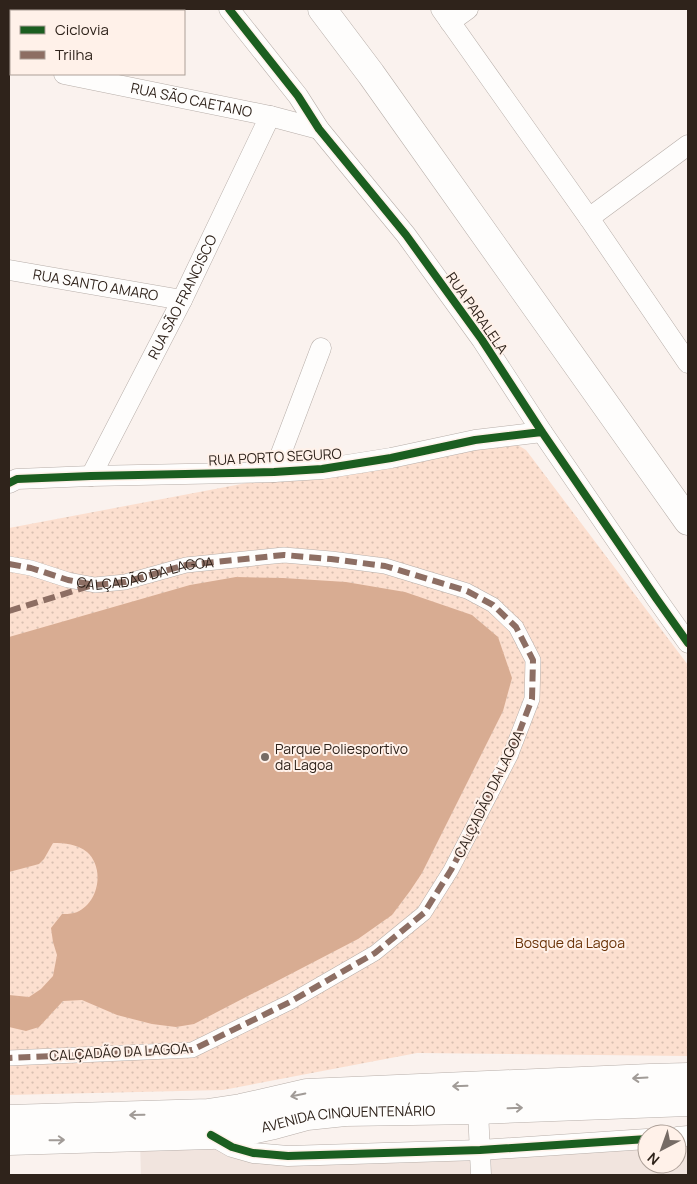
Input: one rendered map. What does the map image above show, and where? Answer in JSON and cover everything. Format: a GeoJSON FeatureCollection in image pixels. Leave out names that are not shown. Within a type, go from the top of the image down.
{"type":"FeatureCollection","features":[{"type":"Feature","properties":{"kind":"main road"},"geometry":{"type":"LineString","coordinates":[[322,9],[371,74],[688,521]]}},
{"type":"Feature","properties":{"kind":"main road","name":"AVENIDA CINQUENTENÁRIO"},"geometry":{"type":"LineString","coordinates":[[9,1119],[208,1113],[241,1108],[307,1093],[688,1077]]}},
{"type":"Feature","properties":{"kind":"main road","name":"AVENIDA CINQUENTENÁRIO"},"geometry":{"type":"LineString","coordinates":[[9,1141],[210,1135],[242,1132],[307,1116],[374,1111],[478,1110],[688,1102]]}},
{"type":"Feature","properties":{"kind":"street","name":"RUA PARALELA"},"geometry":{"type":"LineString","coordinates":[[229,9],[298,96],[319,128],[424,259],[482,340],[542,432],[688,643]]}},
{"type":"Feature","properties":{"kind":"street"},"geometry":{"type":"LineString","coordinates":[[468,9],[445,15],[589,218],[688,363]]}},
{"type":"Feature","properties":{"kind":"street","name":"RUA SÃO CAETANO"},"geometry":{"type":"LineString","coordinates":[[69,75],[270,116],[319,128]]}},
{"type":"Feature","properties":{"kind":"street","name":"RUA SÃO FRANCISCO"},"geometry":{"type":"LineString","coordinates":[[91,476],[182,300],[270,116]]}},
{"type":"Feature","properties":{"kind":"street"},"geometry":{"type":"LineString","coordinates":[[589,218],[688,145]]}},
{"type":"Feature","properties":{"kind":"street","name":"RUA SANTO AMARO"},"geometry":{"type":"LineString","coordinates":[[9,270],[182,300]]}},
{"type":"Feature","properties":{"kind":"street"},"geometry":{"type":"LineString","coordinates":[[274,472],[321,348]]}},
{"type":"Feature","properties":{"kind":"street","name":"RUA PORTO SEGURO"},"geometry":{"type":"LineString","coordinates":[[12,479],[274,472],[347,466],[430,451],[475,440],[542,432]]}},
{"type":"Feature","properties":{"kind":"street","name":"CALÇADÃO DA LAGOA"},"geometry":{"type":"LineString","coordinates":[[9,564],[32,568],[68,580],[95,585],[125,582],[186,565],[284,555],[385,566],[468,591],[493,606],[516,627],[533,660],[532,700],[510,756],[452,870],[424,913],[375,953],[290,1002],[192,1050],[9,1058]]}},
{"type":"Feature","properties":{"kind":"street"},"geometry":{"type":"LineString","coordinates":[[478,1110],[481,1175]]}},
{"type":"Feature","properties":{"kind":"street"},"geometry":{"type":"LineString","coordinates":[[210,1135],[232,1147],[253,1153],[288,1156],[480,1150],[637,1140]]}},
{"type":"Feature","properties":{"kind":"shaded area"},"geometry":{"type":"Polygon","coordinates":[[[236,577],[346,582],[405,592],[472,615],[498,637],[512,678],[503,711],[422,873],[392,915],[358,939],[194,1024],[176,1027],[152,1024],[117,1015],[82,1000],[63,1001],[39,1027],[26,1031],[9,1027],[9,995],[29,997],[41,989],[53,976],[57,955],[51,928],[62,914],[74,913],[89,903],[94,895],[98,877],[93,859],[87,852],[75,846],[62,843],[53,843],[39,864],[9,872],[9,637],[190,585],[236,577]]]}},
{"type":"Feature","properties":{"kind":"shaded area"},"geometry":{"type":"Polygon","coordinates":[[[190,1138],[287,1158],[637,1143],[637,1174],[687,1174],[688,1142],[688,1175],[141,1175],[140,1141],[190,1138]]]}},
{"type":"Feature","properties":{"kind":"green space","name":"Parque Poliesportivo da Lagoa"},"geometry":{"type":"Polygon","coordinates":[[[501,435],[526,450],[688,665],[688,1056],[417,1053],[223,1090],[9,1095],[9,528],[501,435]]]}},
{"type":"Feature","properties":{"kind":"marked path"},"geometry":{"type":"LineString","coordinates":[[9,564],[31,568],[68,580],[95,585],[125,582],[186,565],[284,555],[385,566],[467,591],[493,605],[516,627],[533,660],[532,699],[510,756],[451,870],[424,913],[375,953],[290,1002],[192,1050],[9,1058]]}},
{"type":"Feature","properties":{"kind":"marked path"},"geometry":{"type":"LineString","coordinates":[[9,611],[93,585]]}},
{"type":"Feature","properties":{"kind":"cycle path"},"geometry":{"type":"LineString","coordinates":[[229,9],[298,96],[319,129],[406,235],[482,340],[542,432],[688,643]]}},
{"type":"Feature","properties":{"kind":"cycle path"},"geometry":{"type":"LineString","coordinates":[[9,483],[17,479],[322,469],[391,458],[475,440],[542,432]]}},
{"type":"Feature","properties":{"kind":"cycle path"},"geometry":{"type":"LineString","coordinates":[[211,1135],[232,1147],[253,1153],[288,1156],[480,1150],[637,1140]]}},
{"type":"Feature","properties":{"kind":"place","name":"Parque Poliesportivo da Lagoa"},"geometry":{"type":"Point","coordinates":[265,757]}},
{"type":"Feature","properties":{"kind":"park label","name":"Bosque da Lagoa"},"geometry":{"type":"Point","coordinates":[570,943]}}]}
